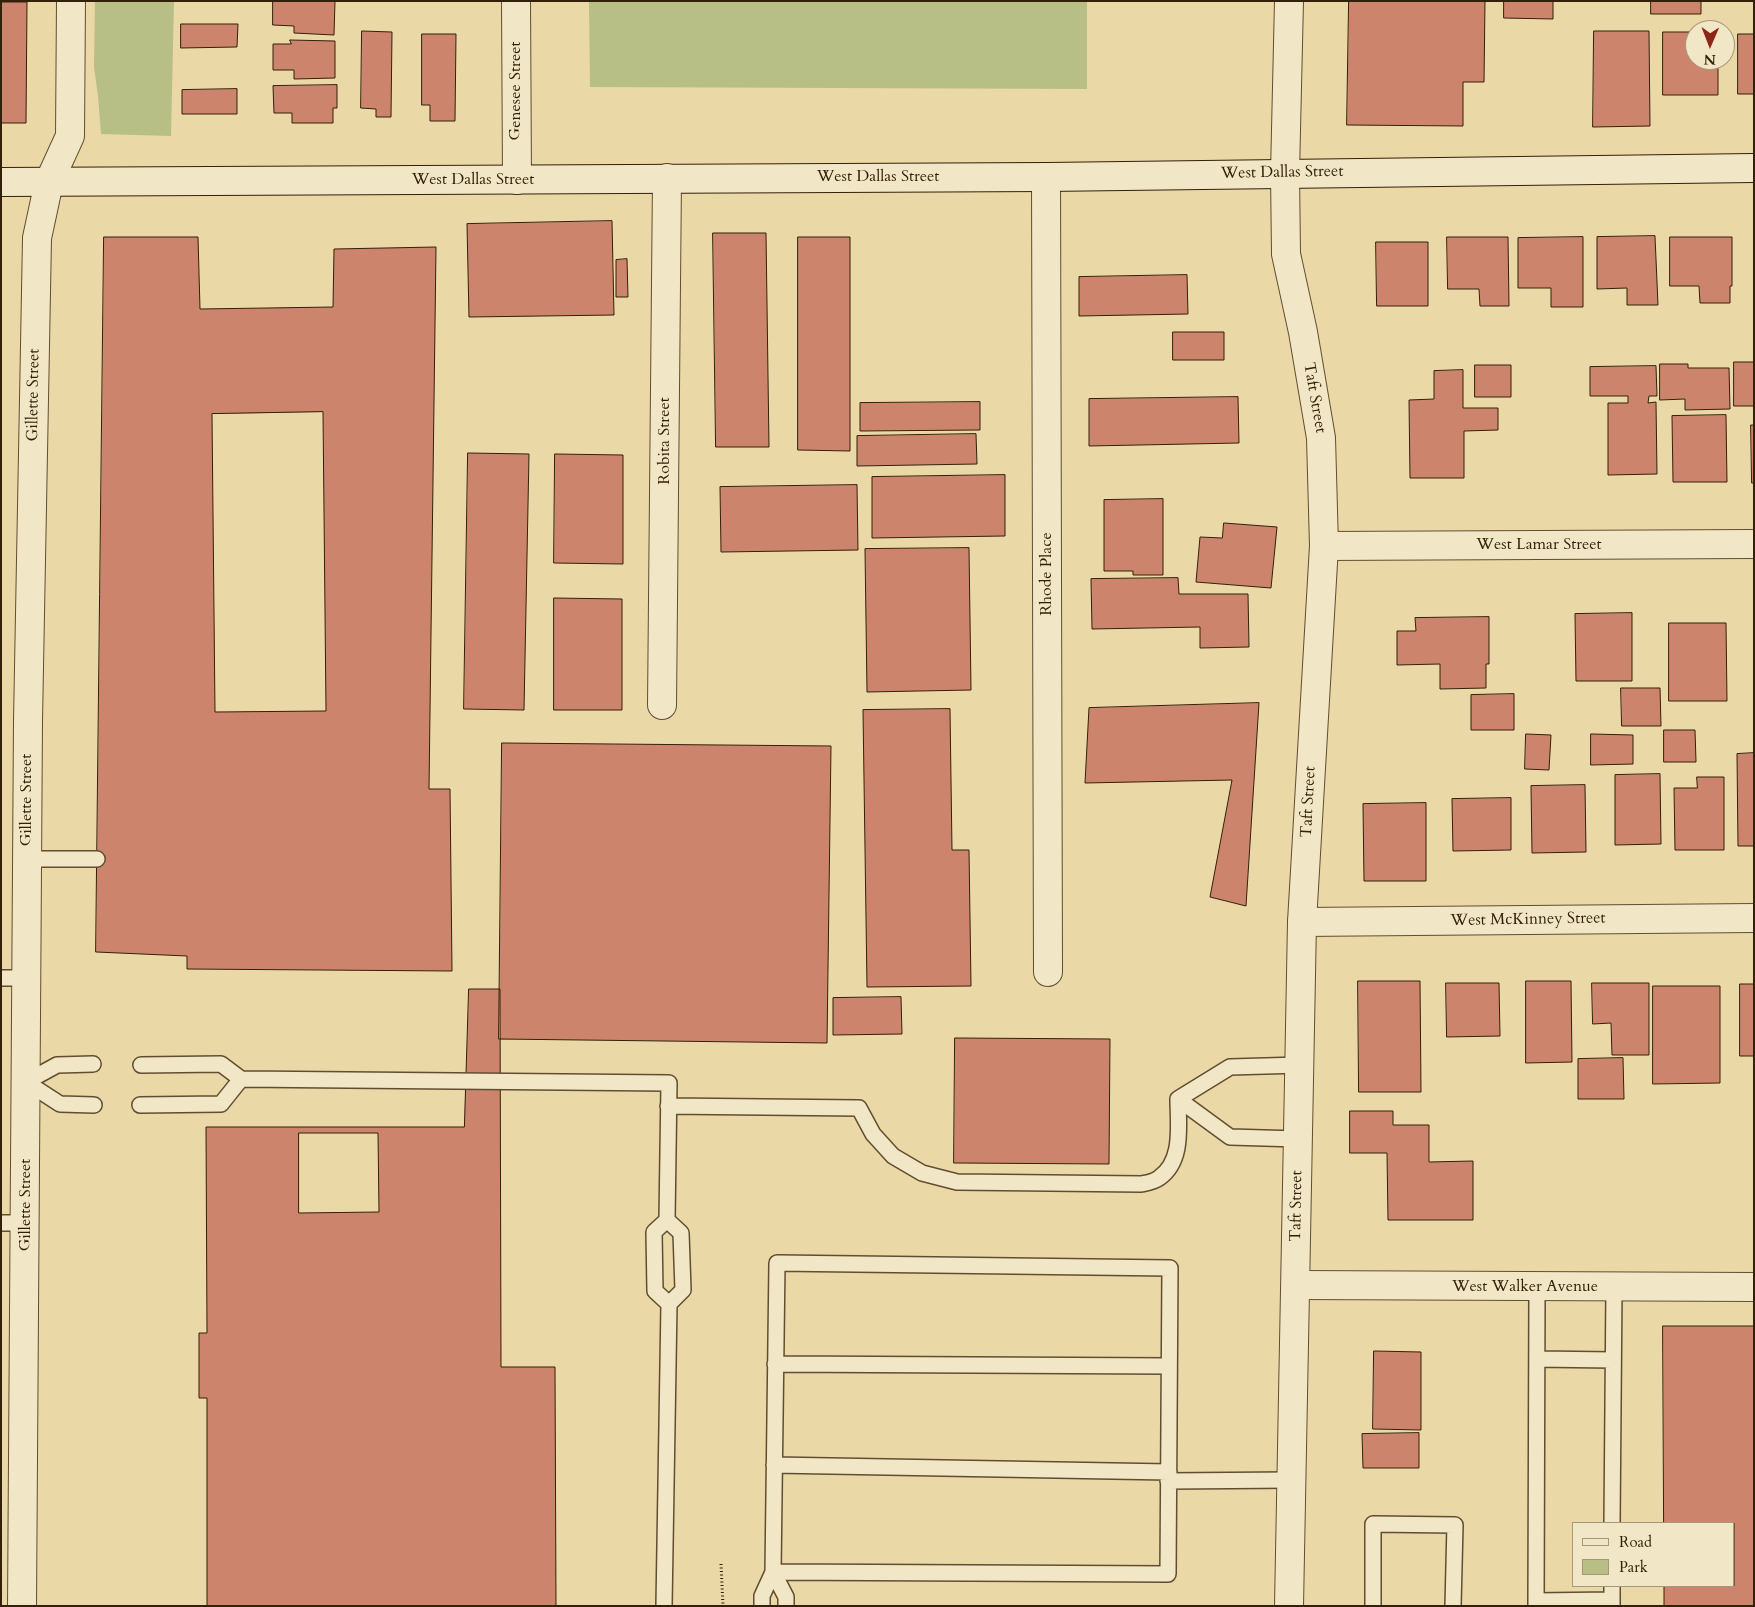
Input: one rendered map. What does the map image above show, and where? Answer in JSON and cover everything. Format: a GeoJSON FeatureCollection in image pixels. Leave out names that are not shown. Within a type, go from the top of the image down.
{"type":"FeatureCollection","features":[{"type":"Feature","properties":{"kind":"street","name":"Gillette Street"},"geometry":{"type":"LineString","coordinates":[[22,1606],[13,1223],[26,1082],[14,978],[27,859],[37,238],[48,182],[70,136],[71,1]]}},
{"type":"Feature","properties":{"kind":"street","name":"Genesee Street"},"geometry":{"type":"LineString","coordinates":[[516,1],[517,180]]}},
{"type":"Feature","properties":{"kind":"street","name":"Taft Street"},"geometry":{"type":"LineString","coordinates":[[1289,1],[1285,173],[1286,254],[1321,438],[1324,546],[1302,922],[1290,1606]]}},
{"type":"Feature","properties":{"kind":"street","name":"West Dallas Street"},"geometry":{"type":"LineString","coordinates":[[1,182],[1046,177],[1754,168]]}},
{"type":"Feature","properties":{"kind":"street","name":"Rhode Place"},"geometry":{"type":"LineString","coordinates":[[1046,177],[1048,972]]}},
{"type":"Feature","properties":{"kind":"street","name":"Robita Street"},"geometry":{"type":"LineString","coordinates":[[662,705],[667,178]]}},
{"type":"Feature","properties":{"kind":"street","name":"West Lamar Street"},"geometry":{"type":"LineString","coordinates":[[1324,546],[1754,544]]}},
{"type":"Feature","properties":{"kind":"street","name":"West McKinney Street"},"geometry":{"type":"LineString","coordinates":[[1302,922],[1754,918]]}},
{"type":"Feature","properties":{"kind":"street","name":"West Walker Avenue"},"geometry":{"type":"LineString","coordinates":[[1296,1285],[1537,1288],[1754,1287]]}},
{"type":"Feature","properties":{"kind":"lane"},"geometry":{"type":"LineString","coordinates":[[27,859],[97,859]]}},
{"type":"Feature","properties":{"kind":"lane"},"geometry":{"type":"LineString","coordinates":[[93,1064],[57,1065],[26,1082],[60,1104],[94,1104]]}},
{"type":"Feature","properties":{"kind":"lane"},"geometry":{"type":"LineString","coordinates":[[141,1065],[221,1064],[241,1079],[669,1083],[668,1220],[681,1233],[683,1290],[669,1304],[664,1606]]}},
{"type":"Feature","properties":{"kind":"lane"},"geometry":{"type":"LineString","coordinates":[[1178,1099],[1230,1067],[1300,1065]]}},
{"type":"Feature","properties":{"kind":"lane"},"geometry":{"type":"LineString","coordinates":[[140,1105],[221,1104],[241,1079]]}},
{"type":"Feature","properties":{"kind":"lane"},"geometry":{"type":"LineString","coordinates":[[668,1106],[859,1108],[873,1134],[893,1156],[922,1173],[956,1182],[1141,1184],[1158,1179],[1170,1168],[1177,1150],[1178,1099]]}},
{"type":"Feature","properties":{"kind":"lane"},"geometry":{"type":"LineString","coordinates":[[1178,1099],[1230,1137],[1298,1139]]}},
{"type":"Feature","properties":{"kind":"lane"},"geometry":{"type":"LineString","coordinates":[[668,1220],[654,1232],[654,1252],[655,1291],[669,1304]]}},
{"type":"Feature","properties":{"kind":"lane"},"geometry":{"type":"LineString","coordinates":[[762,1606],[762,1596],[773,1572],[777,1263],[1170,1268],[1168,1574],[773,1572]]}},
{"type":"Feature","properties":{"kind":"lane"},"geometry":{"type":"LineString","coordinates":[[1612,1522],[1614,1287]]}},
{"type":"Feature","properties":{"kind":"lane"},"geometry":{"type":"LineString","coordinates":[[1537,1288],[1536,1603],[1612,1597]]}},
{"type":"Feature","properties":{"kind":"lane"},"geometry":{"type":"LineString","coordinates":[[1537,1358],[1613,1360]]}},
{"type":"Feature","properties":{"kind":"lane"},"geometry":{"type":"LineString","coordinates":[[775,1364],[1169,1366]]}},
{"type":"Feature","properties":{"kind":"lane"},"geometry":{"type":"LineString","coordinates":[[774,1465],[1292,1480]]}},
{"type":"Feature","properties":{"kind":"lane"},"geometry":{"type":"LineString","coordinates":[[1373,1606],[1373,1524],[1455,1525],[1452,1606]]}},
{"type":"Feature","properties":{"kind":"lane"},"geometry":{"type":"LineString","coordinates":[[773,1572],[786,1597],[786,1606]]}},
{"type":"Feature","properties":{"kind":"path"},"geometry":{"type":"LineString","coordinates":[[721,1564],[723,1606]]}},
{"type":"Feature","properties":{"kind":"green space"},"geometry":{"type":"Polygon","coordinates":[[[95,1],[174,1],[171,136],[101,134],[94,67],[95,1]]]}},
{"type":"Feature","properties":{"kind":"green space"},"geometry":{"type":"Polygon","coordinates":[[[589,1],[1087,1],[1087,89],[590,87],[589,1]]]}},
{"type":"Feature","properties":{"kind":"building"},"geometry":{"type":"Polygon","coordinates":[[[273,1],[335,1],[334,35],[294,33],[294,26],[273,25],[273,1]]]}},
{"type":"Feature","properties":{"kind":"building"},"geometry":{"type":"Polygon","coordinates":[[[1349,1],[1485,1],[1484,82],[1463,82],[1463,126],[1347,125],[1349,1]]]}},
{"type":"Feature","properties":{"kind":"building"},"geometry":{"type":"Polygon","coordinates":[[[1504,1],[1553,1],[1553,19],[1504,18],[1504,1]]]}},
{"type":"Feature","properties":{"kind":"building"},"geometry":{"type":"Polygon","coordinates":[[[1651,1],[1701,1],[1701,14],[1651,14],[1651,1]]]}},
{"type":"Feature","properties":{"kind":"building"},"geometry":{"type":"Polygon","coordinates":[[[1,2],[27,2],[26,123],[1,123],[1,2]]]}},
{"type":"Feature","properties":{"kind":"building"},"geometry":{"type":"Polygon","coordinates":[[[181,24],[238,24],[237,47],[181,48],[181,24]]]}},
{"type":"Feature","properties":{"kind":"building"},"geometry":{"type":"Polygon","coordinates":[[[362,31],[392,32],[391,117],[376,117],[376,109],[361,108],[362,31]]]}},
{"type":"Feature","properties":{"kind":"building"},"geometry":{"type":"Polygon","coordinates":[[[1594,31],[1649,31],[1650,126],[1593,127],[1594,31]]]}},
{"type":"Feature","properties":{"kind":"building"},"geometry":{"type":"Polygon","coordinates":[[[1663,32],[1685,32],[1685,70],[1718,70],[1718,95],[1663,95],[1663,32]]]}},
{"type":"Feature","properties":{"kind":"building"},"geometry":{"type":"Polygon","coordinates":[[[422,34],[456,34],[455,121],[430,121],[430,105],[422,105],[422,34]]]}},
{"type":"Feature","properties":{"kind":"building"},"geometry":{"type":"Polygon","coordinates":[[[1738,34],[1754,34],[1754,94],[1738,94],[1738,34]]]}},
{"type":"Feature","properties":{"kind":"building"},"geometry":{"type":"Polygon","coordinates":[[[290,40],[335,41],[335,78],[294,79],[294,70],[273,70],[273,44],[291,44],[290,40]]]}},
{"type":"Feature","properties":{"kind":"building"},"geometry":{"type":"Polygon","coordinates":[[[337,85],[337,108],[333,108],[333,123],[292,123],[292,113],[274,113],[273,86],[337,85]]]}},
{"type":"Feature","properties":{"kind":"building"},"geometry":{"type":"Polygon","coordinates":[[[237,89],[237,114],[182,114],[182,90],[237,89]]]}},
{"type":"Feature","properties":{"kind":"building"},"geometry":{"type":"Polygon","coordinates":[[[612,221],[614,315],[469,317],[467,224],[612,221]]]}},
{"type":"Feature","properties":{"kind":"building"},"geometry":{"type":"Polygon","coordinates":[[[713,233],[766,233],[769,447],[716,447],[713,233]]]}},
{"type":"Feature","properties":{"kind":"building"},"geometry":{"type":"Polygon","coordinates":[[[1655,236],[1658,305],[1627,305],[1627,288],[1597,289],[1597,237],[1655,236]]]}},
{"type":"Feature","properties":{"kind":"building"},"geometry":{"type":"Polygon","coordinates":[[[104,237],[198,237],[200,309],[333,307],[334,249],[436,247],[429,789],[450,789],[452,971],[187,969],[187,956],[96,952],[104,237]],[[323,412],[212,414],[215,712],[326,711],[323,412]]]}},
{"type":"Feature","properties":{"kind":"building"},"geometry":{"type":"Polygon","coordinates":[[[798,237],[850,237],[850,451],[798,450],[798,237]]]}},
{"type":"Feature","properties":{"kind":"building"},"geometry":{"type":"Polygon","coordinates":[[[1447,237],[1508,237],[1509,306],[1480,306],[1479,289],[1448,289],[1447,237]]]}},
{"type":"Feature","properties":{"kind":"building"},"geometry":{"type":"Polygon","coordinates":[[[1583,237],[1583,307],[1551,307],[1551,288],[1518,288],[1518,238],[1583,237]]]}},
{"type":"Feature","properties":{"kind":"building"},"geometry":{"type":"Polygon","coordinates":[[[1670,237],[1732,237],[1730,303],[1700,303],[1699,286],[1670,286],[1670,237]]]}},
{"type":"Feature","properties":{"kind":"building"},"geometry":{"type":"Polygon","coordinates":[[[1376,242],[1428,242],[1428,306],[1377,306],[1376,242]]]}},
{"type":"Feature","properties":{"kind":"building"},"geometry":{"type":"Polygon","coordinates":[[[627,259],[628,297],[616,297],[616,260],[627,259]]]}},
{"type":"Feature","properties":{"kind":"building"},"geometry":{"type":"Polygon","coordinates":[[[1187,275],[1188,314],[1079,316],[1079,277],[1187,275]]]}},
{"type":"Feature","properties":{"kind":"building"},"geometry":{"type":"Polygon","coordinates":[[[1173,332],[1224,332],[1224,360],[1173,360],[1173,332]]]}},
{"type":"Feature","properties":{"kind":"building"},"geometry":{"type":"Polygon","coordinates":[[[1734,362],[1754,362],[1754,406],[1734,406],[1734,362]]]}},
{"type":"Feature","properties":{"kind":"building"},"geometry":{"type":"Polygon","coordinates":[[[1660,364],[1688,364],[1688,368],[1729,368],[1730,409],[1685,410],[1685,399],[1660,400],[1660,364]]]}},
{"type":"Feature","properties":{"kind":"building"},"geometry":{"type":"Polygon","coordinates":[[[1475,365],[1511,365],[1511,397],[1475,397],[1475,365]]]}},
{"type":"Feature","properties":{"kind":"building"},"geometry":{"type":"Polygon","coordinates":[[[1656,366],[1657,396],[1649,396],[1648,403],[1656,402],[1657,474],[1608,475],[1608,403],[1628,403],[1628,396],[1590,396],[1590,367],[1656,366]]]}},
{"type":"Feature","properties":{"kind":"building"},"geometry":{"type":"Polygon","coordinates":[[[1463,370],[1463,408],[1498,408],[1498,430],[1464,431],[1464,478],[1410,478],[1409,400],[1434,399],[1434,371],[1463,370]]]}},
{"type":"Feature","properties":{"kind":"building"},"geometry":{"type":"Polygon","coordinates":[[[1238,397],[1239,443],[1089,446],[1089,399],[1238,397]]]}},
{"type":"Feature","properties":{"kind":"building"},"geometry":{"type":"Polygon","coordinates":[[[980,402],[980,430],[860,431],[860,403],[980,402]]]}},
{"type":"Feature","properties":{"kind":"building"},"geometry":{"type":"Polygon","coordinates":[[[1726,415],[1727,482],[1673,482],[1672,416],[1726,415]]]}},
{"type":"Feature","properties":{"kind":"building"},"geometry":{"type":"Polygon","coordinates":[[[1751,425],[1754,425],[1754,483],[1752,483],[1751,425]]]}},
{"type":"Feature","properties":{"kind":"building"},"geometry":{"type":"Polygon","coordinates":[[[976,434],[977,464],[857,466],[857,436],[976,434]]]}},
{"type":"Feature","properties":{"kind":"building"},"geometry":{"type":"Polygon","coordinates":[[[468,453],[529,454],[524,710],[464,709],[468,453]]]}},
{"type":"Feature","properties":{"kind":"building"},"geometry":{"type":"Polygon","coordinates":[[[555,454],[623,455],[623,564],[554,563],[555,454]]]}},
{"type":"Feature","properties":{"kind":"building"},"geometry":{"type":"Polygon","coordinates":[[[1005,475],[1005,536],[872,538],[872,477],[1005,475]]]}},
{"type":"Feature","properties":{"kind":"building"},"geometry":{"type":"Polygon","coordinates":[[[857,485],[858,550],[721,552],[720,487],[857,485]]]}},
{"type":"Feature","properties":{"kind":"building"},"geometry":{"type":"Polygon","coordinates":[[[1163,499],[1163,575],[1133,575],[1133,571],[1104,571],[1104,500],[1163,499]]]}},
{"type":"Feature","properties":{"kind":"building"},"geometry":{"type":"Polygon","coordinates":[[[1224,523],[1277,527],[1271,588],[1196,582],[1200,537],[1222,538],[1224,523]]]}},
{"type":"Feature","properties":{"kind":"building"},"geometry":{"type":"Polygon","coordinates":[[[969,548],[971,690],[867,692],[865,549],[969,548]]]}},
{"type":"Feature","properties":{"kind":"building"},"geometry":{"type":"Polygon","coordinates":[[[1178,578],[1179,594],[1248,594],[1249,647],[1200,648],[1200,627],[1092,629],[1091,579],[1178,578]]]}},
{"type":"Feature","properties":{"kind":"building"},"geometry":{"type":"Polygon","coordinates":[[[554,598],[622,599],[622,710],[554,710],[554,598]]]}},
{"type":"Feature","properties":{"kind":"building"},"geometry":{"type":"Polygon","coordinates":[[[1632,613],[1632,681],[1576,681],[1575,614],[1632,613]]]}},
{"type":"Feature","properties":{"kind":"building"},"geometry":{"type":"Polygon","coordinates":[[[1489,617],[1489,664],[1486,664],[1486,688],[1440,689],[1440,664],[1397,665],[1397,631],[1416,631],[1415,618],[1489,617]]]}},
{"type":"Feature","properties":{"kind":"building"},"geometry":{"type":"Polygon","coordinates":[[[1669,623],[1726,623],[1727,701],[1669,701],[1669,623]]]}},
{"type":"Feature","properties":{"kind":"building"},"geometry":{"type":"Polygon","coordinates":[[[1621,688],[1660,688],[1661,726],[1622,726],[1621,688]]]}},
{"type":"Feature","properties":{"kind":"building"},"geometry":{"type":"Polygon","coordinates":[[[1514,694],[1514,730],[1471,730],[1471,695],[1514,694]]]}},
{"type":"Feature","properties":{"kind":"building"},"geometry":{"type":"Polygon","coordinates":[[[1259,703],[1246,906],[1210,897],[1232,780],[1085,783],[1089,708],[1259,703]]]}},
{"type":"Feature","properties":{"kind":"building"},"geometry":{"type":"Polygon","coordinates":[[[950,709],[952,850],[969,850],[971,986],[867,987],[863,710],[950,709]]]}},
{"type":"Feature","properties":{"kind":"building"},"geometry":{"type":"Polygon","coordinates":[[[1664,730],[1695,730],[1696,762],[1664,762],[1664,730]]]}},
{"type":"Feature","properties":{"kind":"building"},"geometry":{"type":"Polygon","coordinates":[[[1526,734],[1551,735],[1549,770],[1525,769],[1526,734]]]}},
{"type":"Feature","properties":{"kind":"building"},"geometry":{"type":"Polygon","coordinates":[[[1591,734],[1633,735],[1633,764],[1591,765],[1591,734]]]}},
{"type":"Feature","properties":{"kind":"building"},"geometry":{"type":"Polygon","coordinates":[[[502,743],[831,746],[827,1043],[499,1039],[502,743]]]}},
{"type":"Feature","properties":{"kind":"building"},"geometry":{"type":"Polygon","coordinates":[[[1754,753],[1754,846],[1738,846],[1737,754],[1754,753]]]}},
{"type":"Feature","properties":{"kind":"building"},"geometry":{"type":"Polygon","coordinates":[[[1660,774],[1661,844],[1615,845],[1615,775],[1660,774]]]}},
{"type":"Feature","properties":{"kind":"building"},"geometry":{"type":"Polygon","coordinates":[[[1697,777],[1724,777],[1724,850],[1675,850],[1674,788],[1697,788],[1697,777]]]}},
{"type":"Feature","properties":{"kind":"building"},"geometry":{"type":"Polygon","coordinates":[[[1585,785],[1586,852],[1532,853],[1531,786],[1585,785]]]}},
{"type":"Feature","properties":{"kind":"building"},"geometry":{"type":"Polygon","coordinates":[[[1511,798],[1511,850],[1453,851],[1452,799],[1511,798]]]}},
{"type":"Feature","properties":{"kind":"building"},"geometry":{"type":"Polygon","coordinates":[[[1426,803],[1426,881],[1364,881],[1363,804],[1426,803]]]}},
{"type":"Feature","properties":{"kind":"building"},"geometry":{"type":"Polygon","coordinates":[[[1358,981],[1420,981],[1421,1092],[1359,1092],[1358,981]]]}},
{"type":"Feature","properties":{"kind":"building"},"geometry":{"type":"Polygon","coordinates":[[[1526,981],[1571,981],[1572,1062],[1526,1063],[1526,981]]]}},
{"type":"Feature","properties":{"kind":"building"},"geometry":{"type":"Polygon","coordinates":[[[1446,983],[1499,983],[1500,1036],[1447,1037],[1446,983]]]}},
{"type":"Feature","properties":{"kind":"building"},"geometry":{"type":"Polygon","coordinates":[[[1592,983],[1649,983],[1649,1055],[1612,1055],[1611,1023],[1593,1024],[1592,983]]]}},
{"type":"Feature","properties":{"kind":"building"},"geometry":{"type":"Polygon","coordinates":[[[1740,984],[1754,984],[1754,1056],[1740,1056],[1740,984]]]}},
{"type":"Feature","properties":{"kind":"building"},"geometry":{"type":"Polygon","coordinates":[[[1653,986],[1720,986],[1720,1083],[1653,1084],[1653,986]]]}},
{"type":"Feature","properties":{"kind":"building"},"geometry":{"type":"Polygon","coordinates":[[[469,989],[500,989],[501,1367],[555,1367],[556,1606],[207,1606],[207,1398],[199,1398],[199,1333],[207,1333],[206,1127],[464,1127],[469,989]],[[299,1133],[299,1213],[379,1212],[378,1133],[299,1133]]]}},
{"type":"Feature","properties":{"kind":"building"},"geometry":{"type":"Polygon","coordinates":[[[901,997],[902,1034],[833,1035],[833,998],[901,997]]]}},
{"type":"Feature","properties":{"kind":"building"},"geometry":{"type":"Polygon","coordinates":[[[955,1038],[1110,1039],[1109,1164],[954,1163],[955,1038]]]}},
{"type":"Feature","properties":{"kind":"building"},"geometry":{"type":"Polygon","coordinates":[[[1623,1058],[1624,1099],[1578,1099],[1578,1059],[1623,1058]]]}},
{"type":"Feature","properties":{"kind":"building"},"geometry":{"type":"Polygon","coordinates":[[[1350,1111],[1393,1111],[1393,1125],[1429,1125],[1429,1162],[1473,1161],[1473,1220],[1388,1220],[1387,1153],[1350,1153],[1350,1111]]]}},
{"type":"Feature","properties":{"kind":"building"},"geometry":{"type":"Polygon","coordinates":[[[1663,1326],[1754,1326],[1754,1606],[1664,1606],[1664,1587],[1735,1587],[1735,1522],[1664,1522],[1663,1326]]]}},
{"type":"Feature","properties":{"kind":"building"},"geometry":{"type":"Polygon","coordinates":[[[1374,1351],[1421,1352],[1421,1430],[1373,1429],[1374,1351]]]}},
{"type":"Feature","properties":{"kind":"building"},"geometry":{"type":"Polygon","coordinates":[[[1419,1433],[1419,1468],[1363,1468],[1362,1434],[1419,1433]]]}}]}
